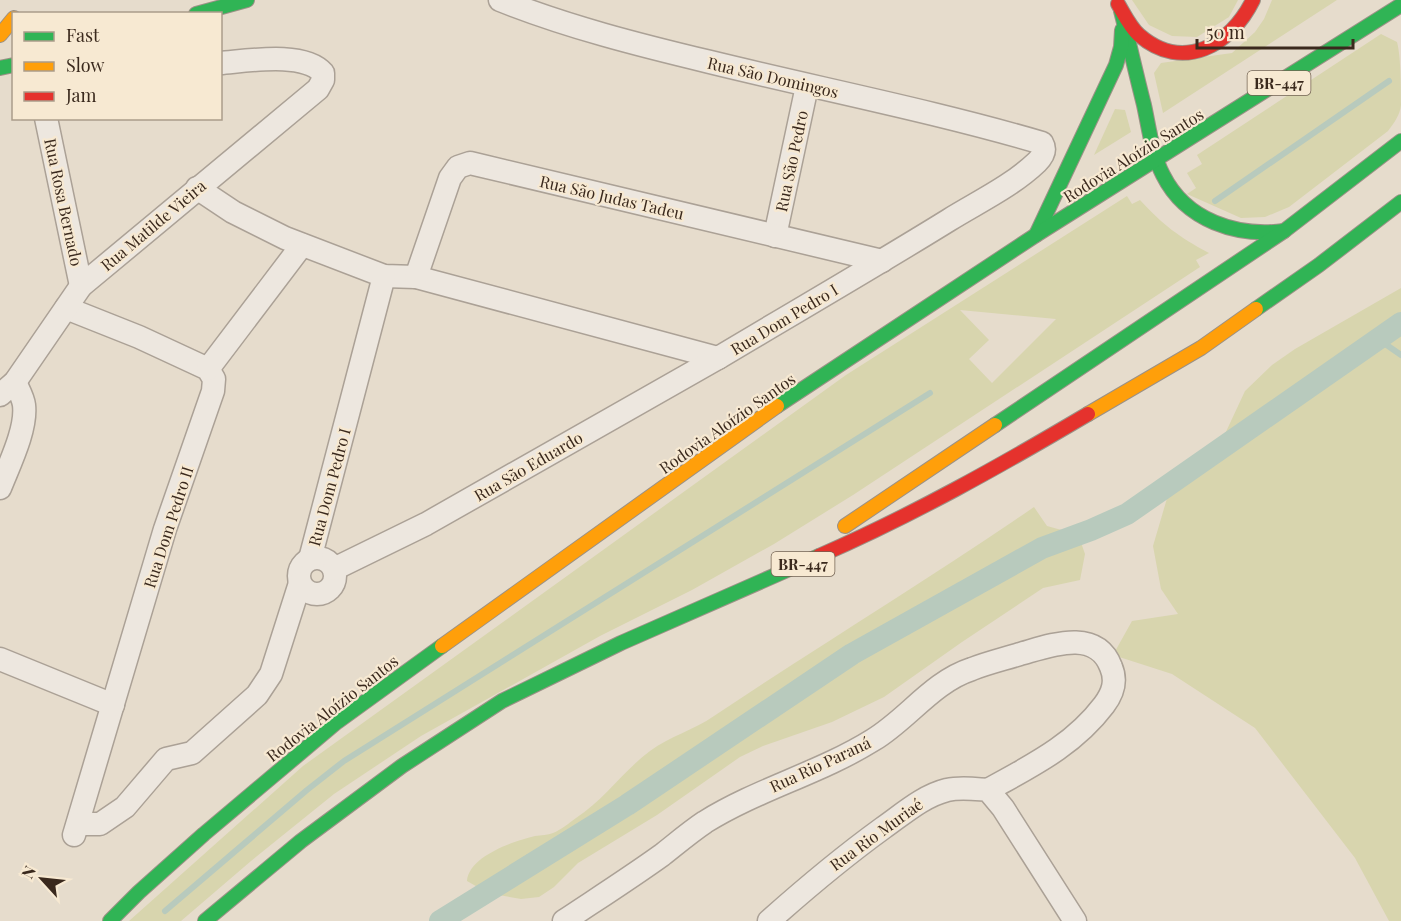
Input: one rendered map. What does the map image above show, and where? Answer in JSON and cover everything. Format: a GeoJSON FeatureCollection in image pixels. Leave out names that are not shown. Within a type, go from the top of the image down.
{"type":"FeatureCollection","features":[{"type":"Feature","properties":{"kind":"main road"},"geometry":{"type":"LineString","coordinates":[[203,12],[247,0]]}},
{"type":"Feature","properties":{"kind":"main road"},"geometry":{"type":"LineString","coordinates":[[1118,4],[1140,36],[1168,50],[1184,52],[1215,45],[1228,37],[1249,13],[1253,0]]}},
{"type":"Feature","properties":{"kind":"main road"},"geometry":{"type":"LineString","coordinates":[[1118,4],[1162,178],[1186,205],[1207,219],[1232,230],[1258,234],[1284,231]]}},
{"type":"Feature","properties":{"kind":"main road"},"geometry":{"type":"LineString","coordinates":[[1036,235],[1116,65],[1121,47],[1118,4]]}},
{"type":"Feature","properties":{"kind":"main road","name":"Rodovia Aloízio Santos"},"geometry":{"type":"LineString","coordinates":[[110,921],[204,834],[337,722],[783,403],[1036,235],[1396,9]]}},
{"type":"Feature","properties":{"kind":"main road"},"geometry":{"type":"LineString","coordinates":[[0,35],[12,20]]}},
{"type":"Feature","properties":{"kind":"main road"},"geometry":{"type":"LineString","coordinates":[[1389,150],[1401,133]]}},
{"type":"Feature","properties":{"kind":"main road"},"geometry":{"type":"LineString","coordinates":[[761,583],[1284,231],[1401,141]]}},
{"type":"Feature","properties":{"kind":"main road","name":"BR-447"},"geometry":{"type":"LineString","coordinates":[[205,921],[301,842],[402,766],[502,701],[621,644],[871,533],[983,476],[1201,348],[1320,265],[1401,202]]}},
{"type":"Feature","properties":{"kind":"street","name":"Rua São Domingos"},"geometry":{"type":"LineString","coordinates":[[500,0],[536,14],[638,45],[978,124],[1042,143],[1045,148]]}},
{"type":"Feature","properties":{"kind":"street","name":"Rua Matilde Vieira"},"geometry":{"type":"LineString","coordinates":[[8,389],[81,286],[318,89],[323,80],[323,73],[318,67],[286,59],[222,63]]}},
{"type":"Feature","properties":{"kind":"street","name":"Rua São Pedro"},"geometry":{"type":"LineString","coordinates":[[775,236],[807,86]]}},
{"type":"Feature","properties":{"kind":"street","name":"Rua Rosa Bernado"},"geometry":{"type":"LineString","coordinates":[[46,120],[81,286]]}},
{"type":"Feature","properties":{"kind":"street","name":"Rua Dom Pedro I"},"geometry":{"type":"LineString","coordinates":[[197,188],[233,212],[285,238],[384,276],[416,278],[718,358],[882,261],[1014,179],[1037,162],[1044,154],[1045,148]]}},
{"type":"Feature","properties":{"kind":"street","name":"Rua São Judas Tadeu"},"geometry":{"type":"LineString","coordinates":[[416,278],[450,178],[458,167],[470,164],[882,261]]}},
{"type":"Feature","properties":{"kind":"street"},"geometry":{"type":"LineString","coordinates":[[66,308],[208,369],[302,245]]}},
{"type":"Feature","properties":{"kind":"street","name":"Rua Dom Pedro I"},"geometry":{"type":"LineString","coordinates":[[310,559],[384,276]]}},
{"type":"Feature","properties":{"kind":"street","name":"Rua São Eduardo"},"geometry":{"type":"LineString","coordinates":[[334,568],[426,524],[718,358]]}},
{"type":"Feature","properties":{"kind":"street","name":"Rua Dom Pedro II"},"geometry":{"type":"LineString","coordinates":[[208,369],[214,379],[213,391],[165,529],[76,829],[100,824],[125,807],[166,759],[192,753],[257,695],[271,674],[300,583]]}},
{"type":"Feature","properties":{"kind":"street"},"geometry":{"type":"LineString","coordinates":[[0,489],[24,415],[24,404],[8,389]]}},
{"type":"Feature","properties":{"kind":"street"},"geometry":{"type":"LineString","coordinates":[[320,557],[329,561],[334,568],[336,578],[332,587],[324,593],[315,594],[306,590],[300,583],[299,573],[302,564],[310,559],[320,557]]}},
{"type":"Feature","properties":{"kind":"street","name":"Rua Rio Paraná"},"geometry":{"type":"LineString","coordinates":[[564,921],[627,880],[704,823],[751,797],[873,741],[904,718],[926,697],[948,681],[969,670],[1059,643],[1075,641],[1101,651],[1109,660],[1114,673],[1112,692],[1105,704],[1058,751],[988,790]]}},
{"type":"Feature","properties":{"kind":"street"},"geometry":{"type":"LineString","coordinates":[[0,659],[113,705]]}},
{"type":"Feature","properties":{"kind":"street","name":"Rua Rio Muriaé"},"geometry":{"type":"LineString","coordinates":[[769,921],[836,862],[928,797],[945,790],[962,788],[988,790]]}},
{"type":"Feature","properties":{"kind":"street"},"geometry":{"type":"LineString","coordinates":[[988,790],[1003,808],[1075,921]]}},
{"type":"Feature","properties":{"kind":"shaded area"},"geometry":{"type":"Polygon","coordinates":[[[1132,0],[1238,0],[1229,17],[1197,37],[1172,36],[1149,25],[1132,0]]]}},
{"type":"Feature","properties":{"kind":"shaded area"},"geometry":{"type":"Polygon","coordinates":[[[1272,0],[1337,0],[1163,113],[1154,73],[1161,63],[1232,53],[1255,32],[1264,19],[1272,0]]]}},
{"type":"Feature","properties":{"kind":"shaded area"},"geometry":{"type":"Polygon","coordinates":[[[1381,34],[1397,42],[1400,64],[1401,105],[1388,131],[1289,207],[1265,217],[1241,218],[1187,194],[1196,188],[1187,173],[1202,164],[1197,155],[1381,34]]]}},
{"type":"Feature","properties":{"kind":"shaded area"},"geometry":{"type":"Polygon","coordinates":[[[1115,109],[1125,110],[1131,132],[1094,155],[1115,109]]]}},
{"type":"Feature","properties":{"kind":"shaded area"},"geometry":{"type":"Polygon","coordinates":[[[1127,196],[1132,204],[1140,200],[1172,230],[1209,253],[1196,260],[1200,267],[853,495],[774,544],[692,590],[600,636],[421,736],[334,794],[181,921],[129,921],[303,766],[846,375],[1127,196]],[[960,310],[989,340],[969,359],[992,383],[1056,319],[960,310]]]}},
{"type":"Feature","properties":{"kind":"shaded area"},"geometry":{"type":"Polygon","coordinates":[[[1401,288],[1401,921],[1389,921],[1355,858],[1255,728],[1172,674],[1113,655],[1132,621],[1178,614],[1161,589],[1153,546],[1168,495],[1224,436],[1245,391],[1272,365],[1295,349],[1401,288]]]}},
{"type":"Feature","properties":{"kind":"shaded area"},"geometry":{"type":"Polygon","coordinates":[[[1034,507],[1047,526],[1065,531],[1077,531],[1085,554],[1080,580],[1043,588],[884,697],[832,722],[763,746],[740,757],[657,815],[578,863],[554,887],[539,897],[521,899],[488,893],[467,881],[470,872],[484,857],[505,846],[535,836],[551,834],[562,828],[596,803],[640,759],[658,746],[706,721],[1034,507]]]}},
{"type":"Feature","properties":{"kind":"waterway"},"geometry":{"type":"LineString","coordinates":[[1215,201],[1389,81]]}},
{"type":"Feature","properties":{"kind":"waterway"},"geometry":{"type":"LineString","coordinates":[[440,921],[627,805],[852,654],[1042,548],[1127,514],[1401,323]]}},
{"type":"Feature","properties":{"kind":"waterway"},"geometry":{"type":"LineString","coordinates":[[1378,339],[1401,355]]}},
{"type":"Feature","properties":{"kind":"waterway"},"geometry":{"type":"LineString","coordinates":[[165,911],[344,761],[930,393]]}},
{"type":"Feature","properties":{"kind":"traffic: fast"},"geometry":{"type":"LineString","coordinates":[[203,12],[247,0]]}},
{"type":"Feature","properties":{"kind":"traffic: fast"},"geometry":{"type":"LineString","coordinates":[[777,406],[1036,235],[1401,5]]}},
{"type":"Feature","properties":{"kind":"traffic: fast"},"geometry":{"type":"LineString","coordinates":[[1121,11],[1153,150],[1159,167],[1173,191],[1199,215],[1214,222],[1248,231],[1284,231]]}},
{"type":"Feature","properties":{"kind":"traffic: fast"},"geometry":{"type":"LineString","coordinates":[[1036,235],[1116,65],[1121,47],[1122,30]]}},
{"type":"Feature","properties":{"kind":"traffic: fast"},"geometry":{"type":"LineString","coordinates":[[0,68],[12,65]]}},
{"type":"Feature","properties":{"kind":"traffic: fast"},"geometry":{"type":"LineString","coordinates":[[995,425],[1284,231],[1401,141]]}},
{"type":"Feature","properties":{"kind":"traffic: fast"},"geometry":{"type":"LineString","coordinates":[[1256,309],[1319,265],[1401,202]]}},
{"type":"Feature","properties":{"kind":"traffic: fast"},"geometry":{"type":"LineString","coordinates":[[205,921],[301,841],[402,766],[502,701],[621,643],[819,556]]}},
{"type":"Feature","properties":{"kind":"traffic: fast"},"geometry":{"type":"LineString","coordinates":[[110,921],[204,834],[337,722],[442,646]]}},
{"type":"Feature","properties":{"kind":"traffic: slow"},"geometry":{"type":"LineString","coordinates":[[0,35],[12,20]]}},
{"type":"Feature","properties":{"kind":"traffic: slow"},"geometry":{"type":"LineString","coordinates":[[1088,414],[1201,348],[1256,309]]}},
{"type":"Feature","properties":{"kind":"traffic: slow"},"geometry":{"type":"LineString","coordinates":[[442,646],[777,406]]}},
{"type":"Feature","properties":{"kind":"traffic: slow"},"geometry":{"type":"LineString","coordinates":[[845,526],[995,425]]}},
{"type":"Feature","properties":{"kind":"traffic: jam"},"geometry":{"type":"LineString","coordinates":[[1118,4],[1139,35],[1156,46],[1172,52],[1189,52],[1204,49],[1219,41],[1244,16],[1253,0]]}},
{"type":"Feature","properties":{"kind":"traffic: jam"},"geometry":{"type":"LineString","coordinates":[[819,556],[956,489],[1088,414]]}}]}
